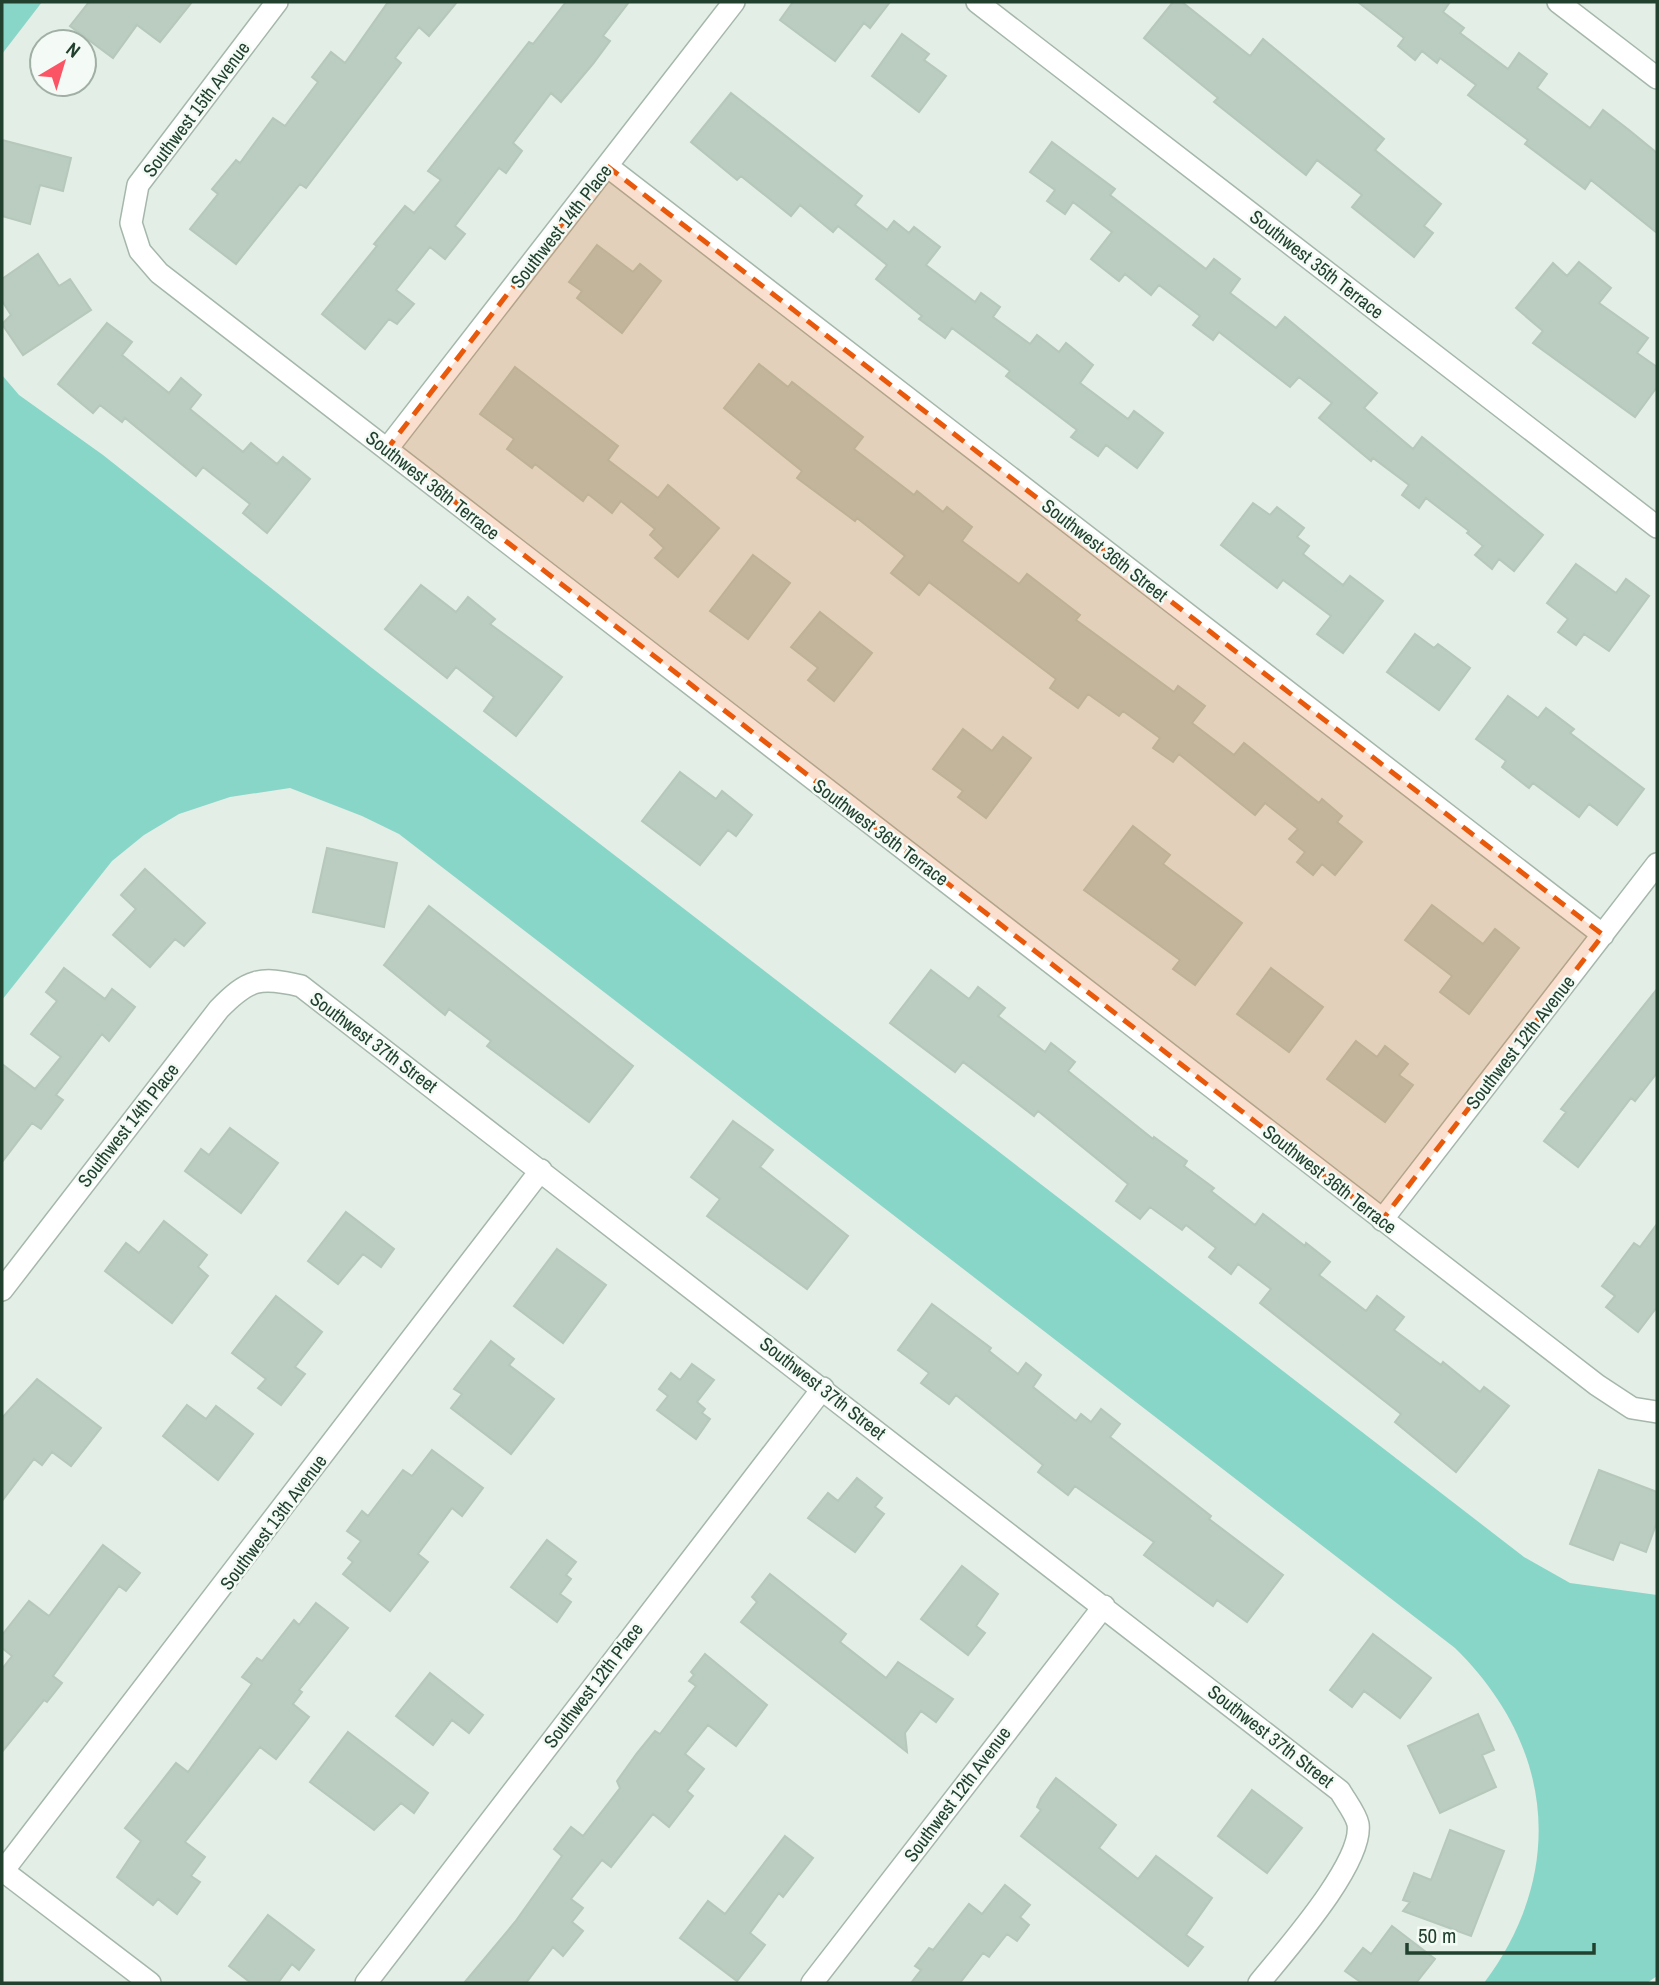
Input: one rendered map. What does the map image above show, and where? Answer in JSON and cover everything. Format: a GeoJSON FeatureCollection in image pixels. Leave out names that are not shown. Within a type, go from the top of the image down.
{"type":"FeatureCollection","features":[{"type":"Feature","properties":{"kind":"street","name":"Southwest 15th Avenue"},"geometry":{"type":"LineString","coordinates":[[131,223],[138,185],[277,2]]}},
{"type":"Feature","properties":{"kind":"street","name":"Southwest 14th Place"},"geometry":{"type":"LineString","coordinates":[[387,449],[734,2]]}},
{"type":"Feature","properties":{"kind":"street","name":"Southwest 35th Terrace"},"geometry":{"type":"LineString","coordinates":[[977,2],[1657,527]]}},
{"type":"Feature","properties":{"kind":"street"},"geometry":{"type":"LineString","coordinates":[[1558,2],[1657,78]]}},
{"type":"Feature","properties":{"kind":"street","name":"Southwest 36th Street"},"geometry":{"type":"LineString","coordinates":[[607,166],[1603,935]]}},
{"type":"Feature","properties":{"kind":"street","name":"Southwest 36th Terrace"},"geometry":{"type":"LineString","coordinates":[[131,223],[140,251],[159,273],[1597,1385],[1632,1408],[1657,1412]]}},
{"type":"Feature","properties":{"kind":"street","name":"Southwest 12th Avenue"},"geometry":{"type":"LineString","coordinates":[[1382,1220],[1657,864]]}},
{"type":"Feature","properties":{"kind":"street","name":"Southwest 14th Place"},"geometry":{"type":"LineString","coordinates":[[2,1290],[219,1009],[240,987],[268,978]]}},
{"type":"Feature","properties":{"kind":"street","name":"Southwest 37th Street"},"geometry":{"type":"LineString","coordinates":[[268,978],[301,986],[323,1000],[1340,1791],[1358,1824],[1354,1853],[1336,1882],[1259,1983]]}},
{"type":"Feature","properties":{"kind":"street","name":"Southwest 13th Avenue"},"geometry":{"type":"LineString","coordinates":[[2,1871],[541,1170]]}},
{"type":"Feature","properties":{"kind":"street","name":"Southwest 12th Place"},"geometry":{"type":"LineString","coordinates":[[366,1983],[823,1388]]}},
{"type":"Feature","properties":{"kind":"street","name":"Southwest 12th Avenue"},"geometry":{"type":"LineString","coordinates":[[813,1983],[1104,1606]]}},
{"type":"Feature","properties":{"kind":"street"},"geometry":{"type":"LineString","coordinates":[[2,1871],[150,1983]]}},
{"type":"Feature","properties":{"kind":"highlighted area"},"geometry":{"type":"Polygon","coordinates":[[[607,166],[1603,935],[1382,1220],[387,449],[607,166]]]}},
{"type":"Feature","properties":{"kind":"water"},"geometry":{"type":"Polygon","coordinates":[[[2,2],[42,2],[2,54],[2,2]]]}},
{"type":"Feature","properties":{"kind":"water"},"geometry":{"type":"Polygon","coordinates":[[[2,375],[19,395],[103,455],[372,668],[1524,1557],[1570,1583],[1657,1595],[1657,1976],[1647,1983],[1484,1983],[1511,1941],[1528,1897],[1537,1854],[1538,1810],[1530,1767],[1513,1726],[1488,1686],[1455,1648],[399,834],[362,816],[290,788],[230,797],[179,814],[144,835],[112,861],[2,1000],[2,375]]]}},
{"type":"Feature","properties":{"kind":"building"},"geometry":{"type":"Polygon","coordinates":[[[89,2],[192,2],[160,42],[137,25],[113,58],[98,47],[98,28],[70,26],[89,2]]]}},
{"type":"Feature","properties":{"kind":"building"},"geometry":{"type":"Polygon","coordinates":[[[388,2],[457,2],[429,36],[419,27],[395,58],[401,63],[306,188],[300,184],[236,264],[190,229],[218,194],[212,189],[236,160],[240,163],[273,118],[285,126],[318,82],[312,77],[331,52],[345,63],[388,2]]]}},
{"type":"Feature","properties":{"kind":"building"},"geometry":{"type":"Polygon","coordinates":[[[566,2],[629,2],[603,36],[610,41],[593,64],[561,102],[551,93],[513,143],[522,151],[506,173],[499,168],[455,226],[465,234],[445,259],[430,247],[396,290],[414,304],[397,324],[389,319],[365,349],[322,314],[377,246],[374,244],[405,206],[414,213],[441,180],[428,171],[529,42],[533,44],[566,2]]]}},
{"type":"Feature","properties":{"kind":"building"},"geometry":{"type":"Polygon","coordinates":[[[793,2],[890,2],[870,28],[864,23],[835,61],[780,20],[793,2]]]}},
{"type":"Feature","properties":{"kind":"building"},"geometry":{"type":"Polygon","coordinates":[[[1173,2],[1182,2],[1250,56],[1263,39],[1384,139],[1375,150],[1441,204],[1424,226],[1433,233],[1414,257],[1352,207],[1362,195],[1317,160],[1306,175],[1214,102],[1218,98],[1144,38],[1173,2]]]}},
{"type":"Feature","properties":{"kind":"building"},"geometry":{"type":"Polygon","coordinates":[[[1358,2],[1450,2],[1443,12],[1464,28],[1460,33],[1508,69],[1519,53],[1547,74],[1537,88],[1590,128],[1603,110],[1629,130],[1657,153],[1657,233],[1591,180],[1585,189],[1525,144],[1528,140],[1468,95],[1476,85],[1440,58],[1437,63],[1422,51],[1415,60],[1398,46],[1404,38],[1358,2]]]}},
{"type":"Feature","properties":{"kind":"building"},"geometry":{"type":"Polygon","coordinates":[[[902,34],[929,54],[924,60],[946,76],[919,112],[872,76],[902,34]]]}},
{"type":"Feature","properties":{"kind":"building"},"geometry":{"type":"Polygon","coordinates":[[[731,93],[862,196],[855,205],[887,230],[894,221],[909,233],[914,227],[940,247],[926,265],[975,302],[981,293],[1000,307],[993,317],[1030,344],[1037,335],[1059,352],[1066,343],[1093,365],[1080,383],[1128,419],[1134,411],[1163,433],[1137,468],[1106,445],[1098,456],[1071,437],[1077,430],[1006,376],[1010,371],[952,328],[945,338],[919,319],[922,316],[876,279],[887,265],[838,226],[833,232],[800,205],[791,216],[741,176],[737,180],[691,142],[731,93]]]}},
{"type":"Feature","properties":{"kind":"building"},"geometry":{"type":"Polygon","coordinates":[[[2,140],[71,158],[63,191],[40,185],[30,224],[2,216],[2,140]]]}},
{"type":"Feature","properties":{"kind":"building"},"geometry":{"type":"Polygon","coordinates":[[[1052,142],[1115,189],[1110,195],[1206,269],[1214,259],[1240,279],[1230,293],[1276,328],[1285,317],[1377,393],[1364,408],[1413,449],[1422,437],[1543,535],[1514,571],[1499,559],[1492,569],[1475,555],[1483,546],[1467,533],[1469,531],[1426,498],[1419,508],[1402,495],[1409,485],[1373,458],[1371,461],[1319,418],[1332,403],[1299,377],[1290,387],[1219,332],[1213,340],[1193,325],[1200,316],[1159,285],[1151,295],[1125,274],[1119,281],[1091,259],[1112,232],[1073,202],[1065,214],[1047,201],[1055,190],[1030,172],[1052,142]]]}},
{"type":"Feature","properties":{"kind":"building"},"geometry":{"type":"Polygon","coordinates":[[[597,245],[633,272],[640,264],[661,281],[622,333],[577,298],[582,291],[569,282],[597,245]]]}},
{"type":"Feature","properties":{"kind":"building"},"geometry":{"type":"Polygon","coordinates":[[[38,254],[59,286],[70,279],[91,310],[23,355],[2,324],[11,315],[2,301],[2,279],[38,254]]]}},
{"type":"Feature","properties":{"kind":"building"},"geometry":{"type":"Polygon","coordinates":[[[1579,262],[1611,288],[1599,303],[1648,338],[1637,353],[1657,367],[1657,387],[1635,417],[1533,343],[1543,331],[1516,308],[1553,263],[1567,276],[1579,262]]]}},
{"type":"Feature","properties":{"kind":"building"},"geometry":{"type":"Polygon","coordinates":[[[107,323],[132,342],[122,355],[169,393],[181,378],[201,395],[190,409],[243,452],[251,443],[277,464],[283,457],[310,479],[267,533],[243,513],[250,504],[203,467],[196,476],[125,418],[122,422],[100,405],[93,413],[58,384],[107,323]]]}},
{"type":"Feature","properties":{"kind":"building"},"geometry":{"type":"Polygon","coordinates":[[[759,364],[788,387],[792,382],[863,437],[854,449],[914,495],[917,491],[943,512],[947,507],[972,527],[962,541],[1019,584],[1027,574],[1080,615],[1076,620],[1174,692],[1178,686],[1205,706],[1192,723],[1234,755],[1244,743],[1319,803],[1322,799],[1342,816],[1337,822],[1362,842],[1335,875],[1322,864],[1313,875],[1297,862],[1305,852],[1289,839],[1298,829],[1265,803],[1255,815],[1179,754],[1173,762],[1153,748],[1160,738],[1123,711],[1119,716],[1088,694],[1078,708],[1050,688],[1056,679],[929,582],[919,595],[891,573],[905,556],[857,518],[855,521],[797,478],[802,471],[724,408],[759,364]]]}},
{"type":"Feature","properties":{"kind":"building"},"geometry":{"type":"Polygon","coordinates":[[[515,367],[618,446],[608,460],[658,498],[668,485],[719,528],[678,577],[655,558],[664,548],[650,535],[655,529],[621,501],[612,513],[588,494],[583,501],[535,464],[532,468],[507,449],[514,439],[480,414],[515,367]]]}},
{"type":"Feature","properties":{"kind":"building"},"geometry":{"type":"Polygon","coordinates":[[[1253,503],[1270,515],[1277,507],[1304,528],[1297,537],[1309,546],[1303,554],[1343,585],[1350,576],[1383,601],[1343,653],[1317,634],[1331,616],[1283,580],[1277,588],[1221,545],[1253,503]]]}},
{"type":"Feature","properties":{"kind":"building"},"geometry":{"type":"Polygon","coordinates":[[[753,555],[790,583],[748,639],[710,611],[753,555]]]}},
{"type":"Feature","properties":{"kind":"building"},"geometry":{"type":"Polygon","coordinates":[[[1576,564],[1616,593],[1626,579],[1649,596],[1609,651],[1584,634],[1576,645],[1558,632],[1568,619],[1547,603],[1576,564]]]}},
{"type":"Feature","properties":{"kind":"building"},"geometry":{"type":"Polygon","coordinates":[[[421,585],[456,612],[468,597],[495,619],[490,624],[562,677],[516,736],[484,711],[494,697],[456,667],[447,678],[385,629],[421,585]]]}},
{"type":"Feature","properties":{"kind":"building"},"geometry":{"type":"Polygon","coordinates":[[[820,612],[872,653],[834,701],[808,680],[818,668],[791,647],[820,612]]]}},
{"type":"Feature","properties":{"kind":"building"},"geometry":{"type":"Polygon","coordinates":[[[1415,634],[1434,648],[1438,644],[1470,668],[1439,710],[1387,672],[1415,634]]]}},
{"type":"Feature","properties":{"kind":"building"},"geometry":{"type":"Polygon","coordinates":[[[1508,696],[1538,718],[1546,708],[1574,729],[1570,733],[1644,789],[1617,825],[1589,804],[1579,817],[1533,783],[1529,788],[1502,767],[1506,761],[1476,739],[1508,696]]]}},
{"type":"Feature","properties":{"kind":"building"},"geometry":{"type":"Polygon","coordinates":[[[963,729],[992,751],[1003,737],[1031,758],[986,818],[958,797],[963,791],[933,769],[963,729]]]}},
{"type":"Feature","properties":{"kind":"building"},"geometry":{"type":"Polygon","coordinates":[[[680,772],[716,799],[722,791],[752,815],[736,836],[728,830],[700,865],[642,821],[680,772]]]}},
{"type":"Feature","properties":{"kind":"building"},"geometry":{"type":"Polygon","coordinates":[[[1133,826],[1170,855],[1163,864],[1242,923],[1195,985],[1173,969],[1180,960],[1084,890],[1133,826]]]}},
{"type":"Feature","properties":{"kind":"building"},"geometry":{"type":"Polygon","coordinates":[[[327,848],[397,863],[384,927],[313,912],[327,848]]]}},
{"type":"Feature","properties":{"kind":"building"},"geometry":{"type":"Polygon","coordinates":[[[145,869],[205,923],[184,946],[175,939],[150,967],[113,935],[136,909],[121,895],[145,869]]]}},
{"type":"Feature","properties":{"kind":"building"},"geometry":{"type":"Polygon","coordinates":[[[1432,905],[1483,944],[1495,929],[1519,948],[1469,1014],[1440,992],[1452,976],[1405,940],[1432,905]]]}},
{"type":"Feature","properties":{"kind":"building"},"geometry":{"type":"Polygon","coordinates":[[[429,906],[633,1066],[589,1122],[487,1046],[491,1041],[449,1009],[445,1015],[384,965],[429,906]]]}},
{"type":"Feature","properties":{"kind":"building"},"geometry":{"type":"Polygon","coordinates":[[[64,968],[105,999],[112,989],[135,1007],[109,1041],[102,1034],[56,1095],[63,1100],[41,1129],[32,1123],[2,1162],[2,1064],[35,1089],[61,1057],[31,1034],[57,1001],[46,992],[64,968]]]}},
{"type":"Feature","properties":{"kind":"building"},"geometry":{"type":"Polygon","coordinates":[[[1271,968],[1323,1007],[1289,1052],[1237,1014],[1271,968]]]}},
{"type":"Feature","properties":{"kind":"building"},"geometry":{"type":"Polygon","coordinates":[[[931,970],[969,999],[978,987],[1005,1008],[998,1016],[1045,1052],[1051,1043],[1075,1062],[1068,1071],[1153,1139],[1154,1137],[1187,1161],[1184,1166],[1214,1188],[1211,1191],[1255,1225],[1263,1214],[1305,1246],[1306,1243],[1330,1262],[1319,1275],[1366,1311],[1377,1296],[1404,1317],[1394,1330],[1441,1365],[1443,1362],[1480,1392],[1484,1387],[1509,1406],[1456,1472],[1395,1422],[1401,1414],[1260,1303],[1271,1289],[1238,1264],[1231,1274],[1209,1257],[1216,1248],[1186,1225],[1182,1230],[1150,1207],[1140,1219],[1116,1201],[1128,1184],[1038,1111],[1034,1116],[963,1062],[955,1072],[890,1023],[931,970]]]}},
{"type":"Feature","properties":{"kind":"building"},"geometry":{"type":"Polygon","coordinates":[[[1657,989],[1657,1073],[1635,1101],[1631,1098],[1578,1167],[1544,1141],[1566,1112],[1561,1109],[1657,989]]]}},
{"type":"Feature","properties":{"kind":"building"},"geometry":{"type":"Polygon","coordinates":[[[1356,1041],[1377,1057],[1385,1046],[1408,1064],[1399,1075],[1413,1085],[1385,1122],[1327,1079],[1356,1041]]]}},
{"type":"Feature","properties":{"kind":"building"},"geometry":{"type":"Polygon","coordinates":[[[733,1121],[773,1150],[760,1167],[848,1236],[807,1289],[707,1216],[720,1199],[691,1177],[733,1121]]]}},
{"type":"Feature","properties":{"kind":"building"},"geometry":{"type":"Polygon","coordinates":[[[230,1128],[278,1163],[241,1213],[185,1171],[201,1149],[209,1155],[230,1128]]]}},
{"type":"Feature","properties":{"kind":"building"},"geometry":{"type":"Polygon","coordinates":[[[346,1212],[394,1249],[381,1267],[363,1254],[338,1284],[308,1261],[346,1212]]]}},
{"type":"Feature","properties":{"kind":"building"},"geometry":{"type":"Polygon","coordinates":[[[164,1221],[207,1255],[198,1267],[208,1276],[172,1323],[105,1271],[126,1243],[139,1253],[164,1221]]]}},
{"type":"Feature","properties":{"kind":"building"},"geometry":{"type":"Polygon","coordinates":[[[1657,1224],[1657,1307],[1638,1332],[1606,1307],[1615,1296],[1602,1286],[1634,1243],[1640,1247],[1657,1224]]]}},
{"type":"Feature","properties":{"kind":"building"},"geometry":{"type":"Polygon","coordinates":[[[557,1249],[606,1285],[563,1343],[514,1306],[557,1249]]]}},
{"type":"Feature","properties":{"kind":"building"},"geometry":{"type":"Polygon","coordinates":[[[276,1296],[322,1332],[295,1367],[305,1374],[281,1405],[258,1388],[266,1379],[232,1353],[276,1296]]]}},
{"type":"Feature","properties":{"kind":"building"},"geometry":{"type":"Polygon","coordinates":[[[932,1304],[991,1348],[989,1351],[1018,1374],[1026,1363],[1041,1375],[1033,1387],[1076,1421],[1081,1414],[1091,1422],[1101,1409],[1120,1424],[1110,1437],[1211,1516],[1209,1519],[1283,1575],[1247,1622],[1217,1600],[1213,1606],[1144,1555],[1154,1542],[1075,1486],[1068,1495],[1038,1472],[1043,1465],[956,1395],[949,1404],[921,1383],[929,1373],[898,1350],[932,1304]]]}},
{"type":"Feature","properties":{"kind":"building"},"geometry":{"type":"Polygon","coordinates":[[[491,1341],[514,1359],[509,1365],[554,1399],[511,1454],[451,1408],[462,1394],[454,1389],[491,1341]]]}},
{"type":"Feature","properties":{"kind":"building"},"geometry":{"type":"Polygon","coordinates":[[[692,1364],[714,1380],[697,1402],[705,1409],[702,1413],[710,1419],[696,1439],[657,1410],[668,1396],[659,1389],[671,1373],[680,1380],[692,1364]]]}},
{"type":"Feature","properties":{"kind":"building"},"geometry":{"type":"Polygon","coordinates":[[[37,1379],[101,1428],[71,1466],[52,1452],[42,1465],[34,1459],[2,1501],[2,1418],[37,1379]]]}},
{"type":"Feature","properties":{"kind":"building"},"geometry":{"type":"Polygon","coordinates":[[[187,1405],[206,1419],[216,1406],[253,1434],[218,1480],[163,1436],[187,1405]]]}},
{"type":"Feature","properties":{"kind":"building"},"geometry":{"type":"Polygon","coordinates":[[[432,1450],[483,1488],[462,1516],[452,1508],[418,1554],[428,1562],[390,1611],[343,1574],[353,1562],[348,1558],[361,1541],[347,1531],[362,1511],[368,1516],[403,1470],[412,1476],[432,1450]]]}},
{"type":"Feature","properties":{"kind":"building"},"geometry":{"type":"Polygon","coordinates":[[[1599,1470],[1657,1492],[1657,1522],[1646,1552],[1620,1542],[1613,1560],[1570,1544],[1599,1470]]]}},
{"type":"Feature","properties":{"kind":"building"},"geometry":{"type":"Polygon","coordinates":[[[857,1478],[882,1498],[875,1507],[884,1514],[855,1552],[808,1518],[828,1493],[838,1501],[857,1478]]]}},
{"type":"Feature","properties":{"kind":"building"},"geometry":{"type":"Polygon","coordinates":[[[547,1540],[576,1562],[566,1575],[571,1579],[560,1594],[571,1602],[557,1622],[511,1587],[547,1540]]]}},
{"type":"Feature","properties":{"kind":"building"},"geometry":{"type":"Polygon","coordinates":[[[103,1545],[140,1573],[126,1591],[119,1586],[53,1676],[62,1683],[47,1702],[44,1700],[2,1752],[2,1669],[12,1656],[2,1648],[2,1635],[29,1601],[49,1616],[103,1545]]]}},
{"type":"Feature","properties":{"kind":"building"},"geometry":{"type":"Polygon","coordinates":[[[962,1566],[998,1594],[976,1626],[985,1633],[968,1655],[921,1619],[962,1566]]]}},
{"type":"Feature","properties":{"kind":"building"},"geometry":{"type":"Polygon","coordinates":[[[770,1574],[846,1634],[840,1642],[886,1678],[898,1662],[953,1699],[936,1722],[921,1711],[905,1733],[907,1752],[741,1622],[757,1602],[752,1597],[770,1574]]]}},
{"type":"Feature","properties":{"kind":"building"},"geometry":{"type":"Polygon","coordinates":[[[316,1603],[348,1628],[299,1690],[302,1692],[293,1704],[309,1717],[276,1759],[260,1747],[185,1842],[205,1857],[191,1876],[200,1882],[177,1914],[158,1899],[153,1905],[117,1877],[141,1841],[125,1828],[176,1763],[188,1772],[252,1684],[242,1677],[257,1658],[262,1661],[294,1620],[299,1625],[316,1603]]]}},
{"type":"Feature","properties":{"kind":"building"},"geometry":{"type":"Polygon","coordinates":[[[1373,1634],[1431,1678],[1400,1718],[1364,1691],[1352,1707],[1330,1690],[1373,1634]]]}},
{"type":"Feature","properties":{"kind":"building"},"geometry":{"type":"Polygon","coordinates":[[[705,1654],[767,1705],[736,1746],[708,1725],[685,1754],[704,1769],[687,1791],[693,1796],[669,1827],[653,1814],[611,1867],[602,1860],[571,1899],[583,1908],[572,1922],[583,1931],[563,1956],[553,1947],[526,1983],[464,1983],[515,1922],[562,1856],[554,1849],[571,1827],[583,1836],[620,1788],[617,1781],[637,1753],[655,1731],[660,1734],[696,1686],[689,1681],[694,1675],[691,1672],[705,1654]]]}},
{"type":"Feature","properties":{"kind":"building"},"geometry":{"type":"Polygon","coordinates":[[[430,1673],[483,1715],[469,1733],[452,1720],[433,1745],[396,1716],[430,1673]]]}},
{"type":"Feature","properties":{"kind":"building"},"geometry":{"type":"Polygon","coordinates":[[[1478,1714],[1494,1750],[1482,1755],[1496,1787],[1440,1813],[1408,1746],[1478,1714]]]}},
{"type":"Feature","properties":{"kind":"building"},"geometry":{"type":"Polygon","coordinates":[[[348,1732],[428,1793],[414,1813],[401,1803],[374,1830],[310,1782],[348,1732]]]}},
{"type":"Feature","properties":{"kind":"building"},"geometry":{"type":"Polygon","coordinates":[[[1056,1778],[1116,1825],[1099,1848],[1138,1879],[1156,1856],[1212,1898],[1186,1935],[1203,1947],[1188,1966],[1021,1836],[1041,1810],[1037,1807],[1041,1798],[1056,1778]]]}},
{"type":"Feature","properties":{"kind":"building"},"geometry":{"type":"Polygon","coordinates":[[[1252,1790],[1302,1828],[1267,1873],[1218,1836],[1252,1790]]]}},
{"type":"Feature","properties":{"kind":"building"},"geometry":{"type":"Polygon","coordinates":[[[1450,1830],[1504,1851],[1471,1936],[1403,1911],[1410,1902],[1403,1900],[1414,1873],[1431,1880],[1450,1830]]]}},
{"type":"Feature","properties":{"kind":"building"},"geometry":{"type":"Polygon","coordinates":[[[785,1836],[813,1858],[783,1897],[779,1893],[750,1933],[765,1945],[737,1981],[680,1938],[708,1901],[725,1914],[785,1836]]]}},
{"type":"Feature","properties":{"kind":"building"},"geometry":{"type":"Polygon","coordinates":[[[1005,1885],[1030,1905],[1020,1917],[1029,1925],[1017,1941],[1007,1934],[989,1957],[983,1953],[960,1983],[911,1983],[921,1970],[915,1966],[929,1948],[933,1950],[969,1904],[982,1914],[1005,1885]]]}},
{"type":"Feature","properties":{"kind":"building"},"geometry":{"type":"Polygon","coordinates":[[[268,1915],[314,1950],[299,1970],[292,1964],[278,1983],[251,1983],[229,1966],[268,1915]]]}},
{"type":"Feature","properties":{"kind":"building"},"geometry":{"type":"Polygon","coordinates":[[[1392,1926],[1435,1959],[1416,1983],[1362,1983],[1345,1971],[1363,1948],[1371,1954],[1392,1926]]]}}]}
